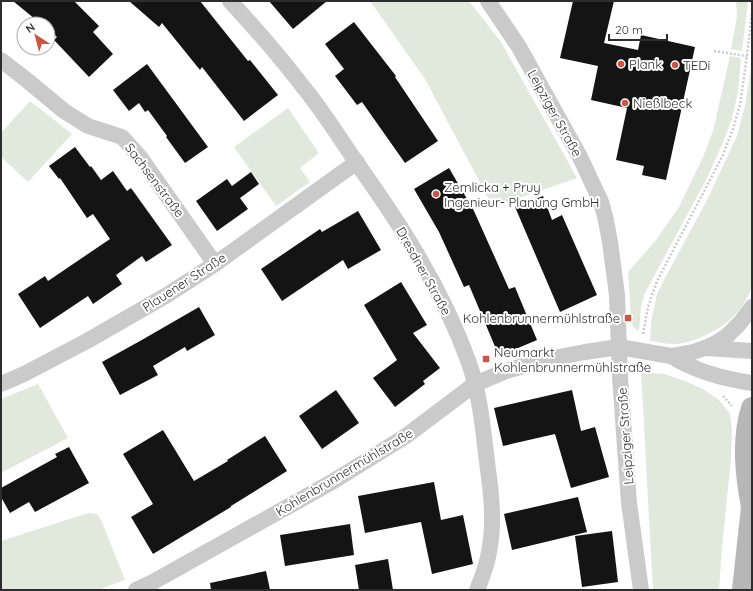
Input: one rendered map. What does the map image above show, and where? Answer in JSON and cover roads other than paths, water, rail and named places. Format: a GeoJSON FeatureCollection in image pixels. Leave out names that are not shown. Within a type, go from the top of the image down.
{"type":"FeatureCollection","features":[{"type":"Feature","properties":{"kind":"main road"},"geometry":{"type":"LineString","coordinates":[[742,590],[752,507],[746,468],[748,426],[752,408]]}},
{"type":"Feature","properties":{"kind":"street","name":"Dresdner Straße"},"geometry":{"type":"LineString","coordinates":[[230,1],[264,38],[305,89],[383,199],[416,252],[453,324],[469,363],[475,384],[483,428],[490,485],[492,527],[490,551],[484,574],[477,590]]}},
{"type":"Feature","properties":{"kind":"street","name":"Leipziger Straße"},"geometry":{"type":"LineString","coordinates":[[488,1],[519,48],[580,156],[606,216],[616,295],[629,503],[641,590]]}},
{"type":"Feature","properties":{"kind":"street","name":"Sachsenstraße"},"geometry":{"type":"LineString","coordinates":[[1,60],[64,111],[88,126],[122,137],[140,156],[215,264]]}},
{"type":"Feature","properties":{"kind":"street","name":"Plauener Straße"},"geometry":{"type":"LineString","coordinates":[[1,384],[24,374],[87,341],[167,295],[215,264],[357,162]]}},
{"type":"Feature","properties":{"kind":"street","name":"Kohlenbrunnermühlstraße"},"geometry":{"type":"LineString","coordinates":[[671,356],[692,352],[716,344],[727,336],[740,323],[752,307]]}},
{"type":"Feature","properties":{"kind":"street","name":"Kohlenbrunnermühlstraße"},"geometry":{"type":"LineString","coordinates":[[136,590],[156,586],[339,478],[406,436],[475,384],[506,371],[548,358],[619,347],[671,356],[695,368],[725,378],[752,383]]}},
{"type":"Feature","properties":{"kind":"street","name":"Kohlenbrunnermühlstraße"},"geometry":{"type":"LineString","coordinates":[[705,348],[752,351]]}},
{"type":"Feature","properties":{"kind":"place","name":"Plank"},"geometry":{"type":"Point","coordinates":[621,64]}},
{"type":"Feature","properties":{"kind":"place","name":"TEDi"},"geometry":{"type":"Point","coordinates":[675,65]}},
{"type":"Feature","properties":{"kind":"place","name":"Nießlbeck"},"geometry":{"type":"Point","coordinates":[625,103]}},
{"type":"Feature","properties":{"kind":"place","name":"Zemlicka + Pruy Ingenieur- Planung GmbH"},"geometry":{"type":"Point","coordinates":[436,194]}},
{"type":"Feature","properties":{"kind":"place","name":"Kohlenbrunnermühlstraße"},"geometry":{"type":"Point","coordinates":[628,318]}},
{"type":"Feature","properties":{"kind":"place","name":"Neumarkt Kohlenbrunnermühlstraße"},"geometry":{"type":"Point","coordinates":[486,359]}}]}
